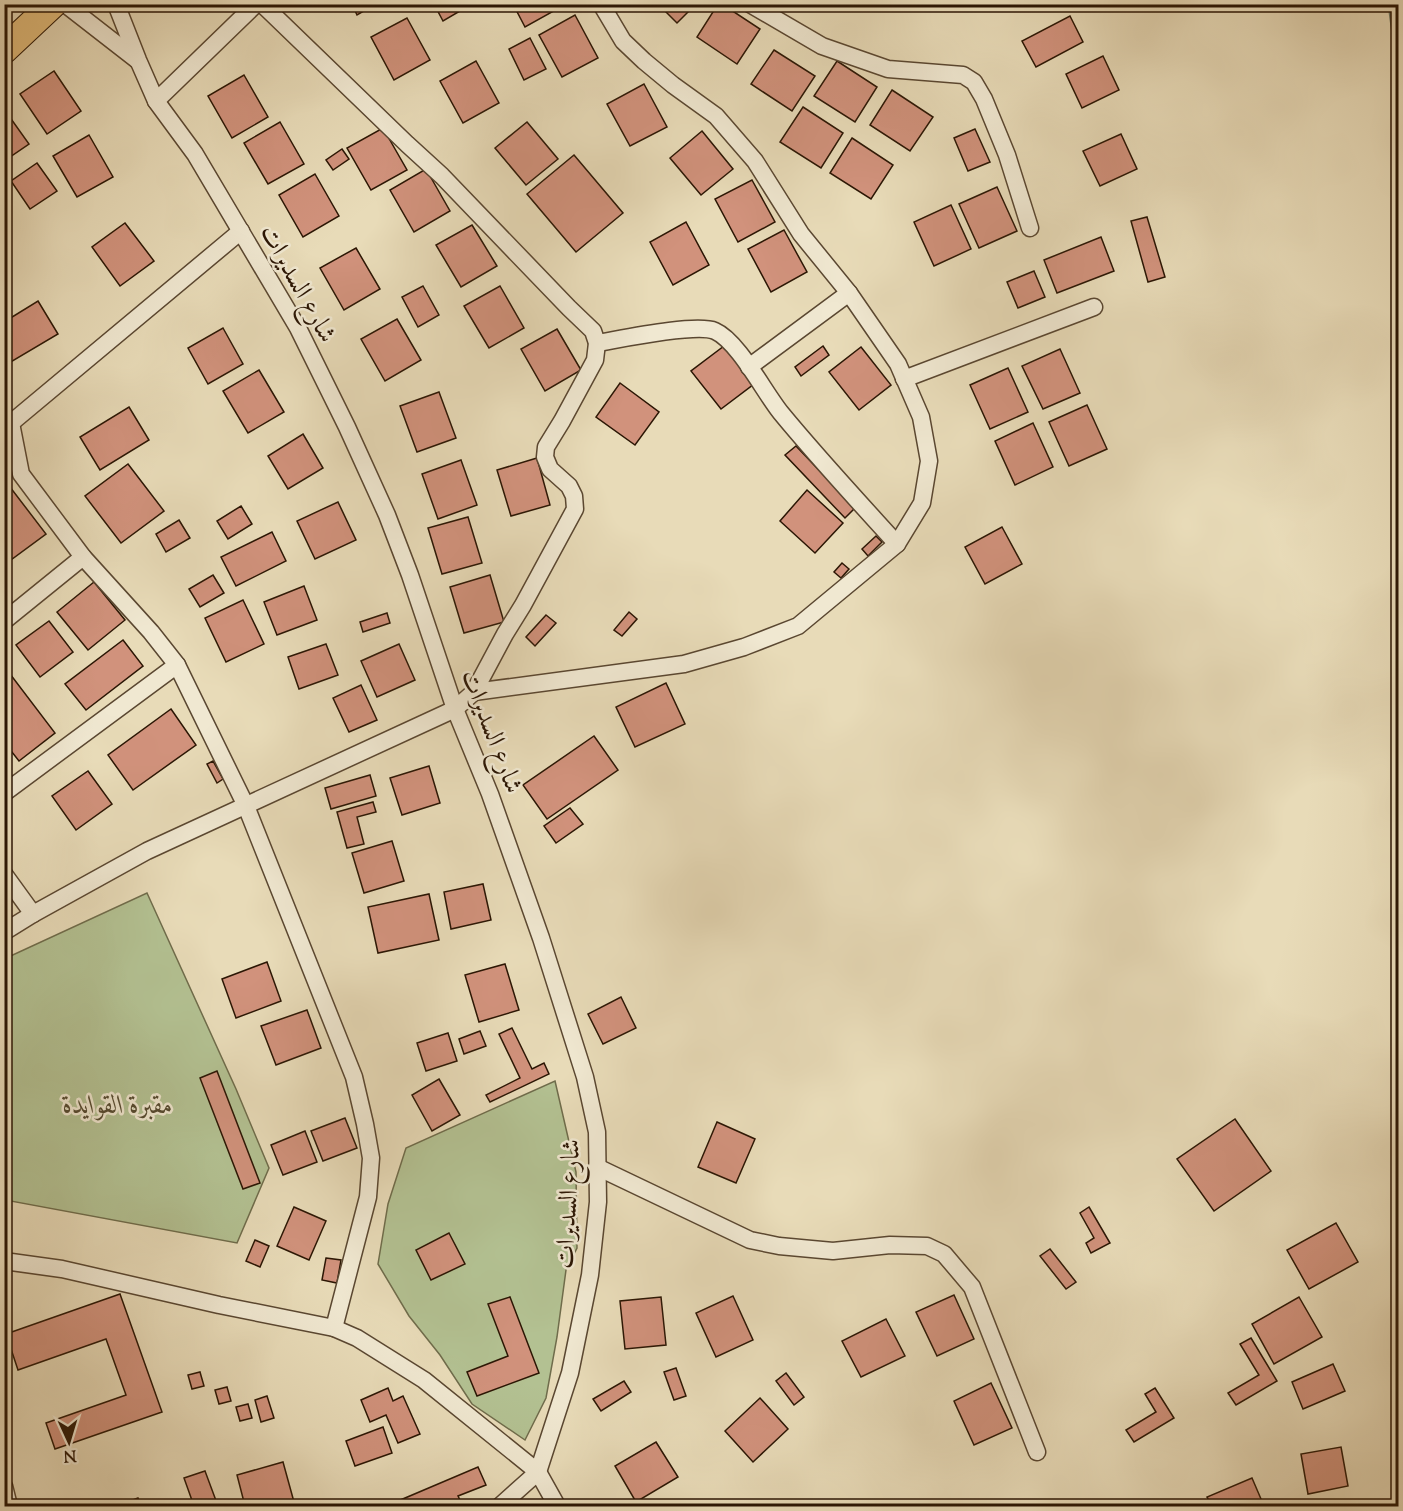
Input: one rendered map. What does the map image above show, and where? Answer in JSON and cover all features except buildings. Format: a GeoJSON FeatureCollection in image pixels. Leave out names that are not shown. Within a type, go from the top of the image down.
{"type":"FeatureCollection","features":[{"type":"Feature","properties":{"kind":"main road"},"geometry":{"type":"LineString","coordinates":[[4,50],[53,4]]}},
{"type":"Feature","properties":{"kind":"street","name":"شارع السديرات"},"geometry":{"type":"LineString","coordinates":[[65,4],[138,60]]}},
{"type":"Feature","properties":{"kind":"street","name":"شارع السديرات"},"geometry":{"type":"LineString","coordinates":[[116,4],[156,101],[195,154],[298,328],[366,468],[410,575],[455,709],[490,794],[537,927],[585,1077],[597,1132],[598,1202],[590,1275],[570,1374],[538,1472]]}},
{"type":"Feature","properties":{"kind":"street"},"geometry":{"type":"LineString","coordinates":[[156,101],[256,4]]}},
{"type":"Feature","properties":{"kind":"street"},"geometry":{"type":"LineString","coordinates":[[4,932],[147,851],[455,709],[474,692],[575,509],[574,496],[569,486],[550,469],[545,457],[546,447],[595,360],[597,343],[593,331],[442,176],[262,4]]}},
{"type":"Feature","properties":{"kind":"street"},"geometry":{"type":"LineString","coordinates":[[474,692],[684,664],[744,647],[798,626],[897,544],[922,503],[929,461],[921,417],[898,364],[849,293],[801,234],[755,161],[716,116],[673,85],[623,41],[601,4]]}},
{"type":"Feature","properties":{"kind":"street"},"geometry":{"type":"LineString","coordinates":[[750,4],[822,46],[888,69],[963,75],[974,82],[984,99],[1007,155],[1030,228]]}},
{"type":"Feature","properties":{"kind":"street"},"geometry":{"type":"LineString","coordinates":[[241,231],[8,419],[21,474],[83,557],[151,632],[177,665],[246,806],[354,1077],[371,1158],[368,1197],[334,1328]]}},
{"type":"Feature","properties":{"kind":"street"},"geometry":{"type":"LineString","coordinates":[[749,367],[849,293]]}},
{"type":"Feature","properties":{"kind":"street"},"geometry":{"type":"LineString","coordinates":[[904,379],[1094,307]]}},
{"type":"Feature","properties":{"kind":"street"},"geometry":{"type":"LineString","coordinates":[[597,343],[692,328],[715,331],[731,343],[779,410],[897,544]]}},
{"type":"Feature","properties":{"kind":"street"},"geometry":{"type":"LineString","coordinates":[[4,621],[83,557]]}},
{"type":"Feature","properties":{"kind":"street"},"geometry":{"type":"LineString","coordinates":[[4,793],[177,665]]}},
{"type":"Feature","properties":{"kind":"street"},"geometry":{"type":"LineString","coordinates":[[4,874],[33,914]]}},
{"type":"Feature","properties":{"kind":"street"},"geometry":{"type":"LineString","coordinates":[[597,1167],[750,1240],[779,1246],[833,1251],[890,1245],[927,1246],[944,1254],[972,1287],[1037,1452]]}},
{"type":"Feature","properties":{"kind":"street"},"geometry":{"type":"LineString","coordinates":[[4,1261],[62,1269],[219,1305],[334,1328],[357,1338],[424,1380],[538,1472],[557,1506]]}},
{"type":"Feature","properties":{"kind":"street"},"geometry":{"type":"LineString","coordinates":[[500,1506],[538,1472]]}},
{"type":"Feature","properties":{"kind":"street"},"geometry":{"type":"LineString","coordinates":[[4,1486],[9,1506]]}},
{"type":"Feature","properties":{"kind":"green space","name":"مقبرة القوايدة"},"geometry":{"type":"Polygon","coordinates":[[[147,893],[236,1089],[269,1168],[237,1243],[5,1200],[4,959],[147,893]]]}},
{"type":"Feature","properties":{"kind":"green space"},"geometry":{"type":"Polygon","coordinates":[[[555,1081],[576,1172],[577,1248],[566,1270],[546,1398],[525,1440],[472,1404],[440,1355],[409,1316],[378,1264],[388,1204],[406,1148],[555,1081]]]}},
{"type":"Feature","properties":{"kind":"waterway"},"geometry":{"type":"LineString","coordinates":[[1391,4],[1398,57]]}}]}
